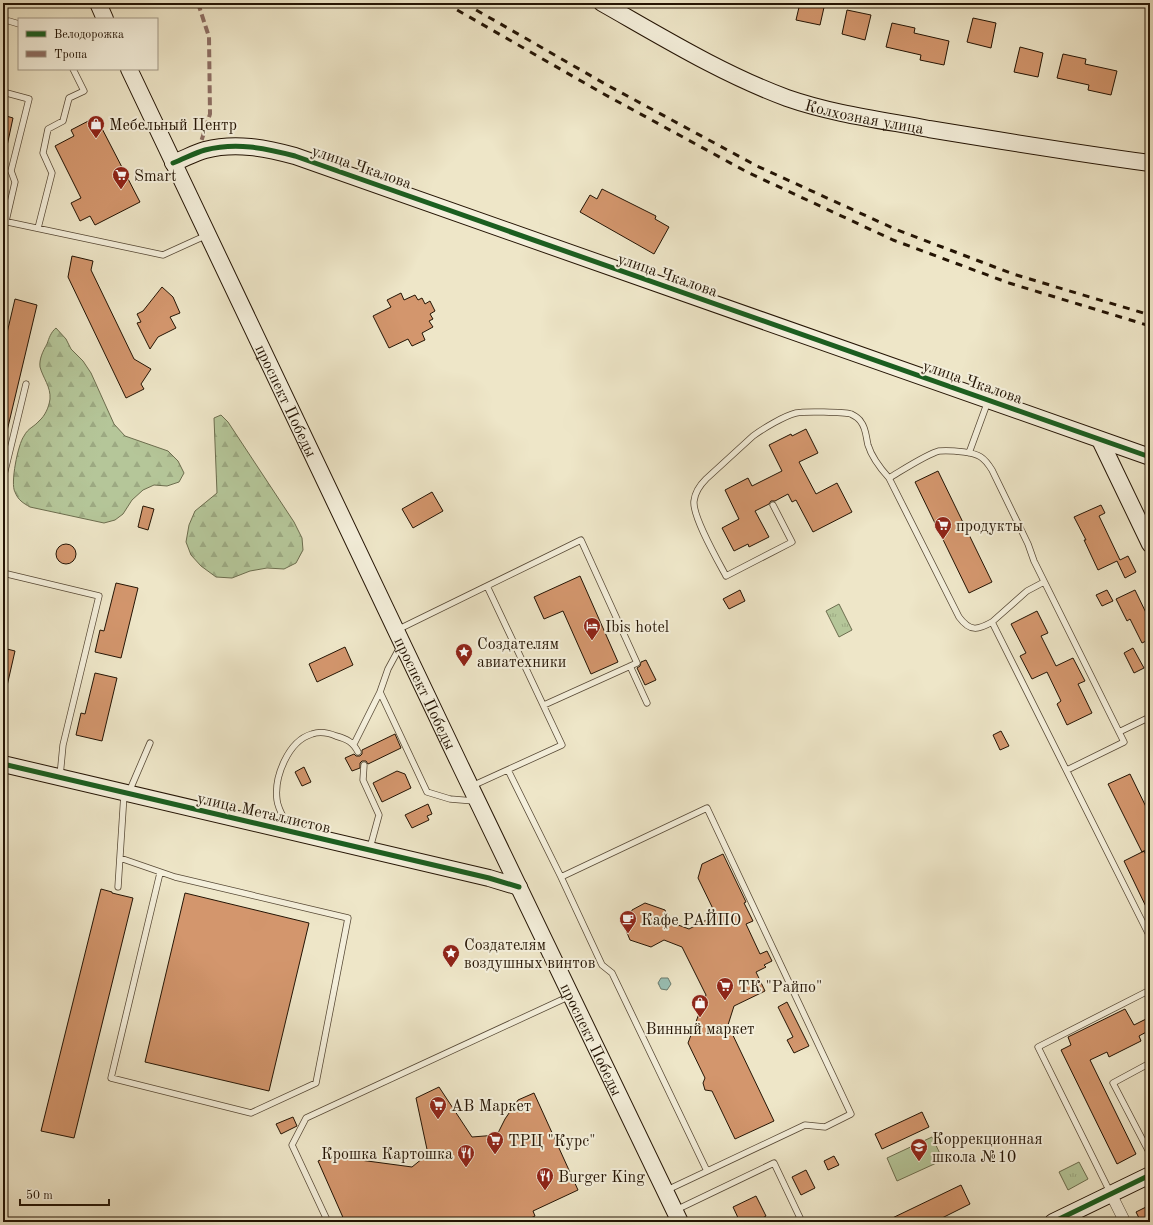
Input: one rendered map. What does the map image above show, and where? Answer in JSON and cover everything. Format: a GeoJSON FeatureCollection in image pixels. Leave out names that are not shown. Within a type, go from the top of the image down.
{"type":"FeatureCollection","features":[{"type":"Feature","properties":{"kind":"main road"},"geometry":{"type":"LineString","coordinates":[[98,3],[105,18]]}},
{"type":"Feature","properties":{"kind":"main road","name":"Колхозная улица"},"geometry":{"type":"LineString","coordinates":[[602,3],[730,74],[763,89],[813,106],[852,115],[987,139],[1150,163]]}},
{"type":"Feature","properties":{"kind":"main road","name":"проспект Победы"},"geometry":{"type":"LineString","coordinates":[[129,70],[470,787],[677,1216]]}},
{"type":"Feature","properties":{"kind":"main road","name":"улица Чкалова"},"geometry":{"type":"LineString","coordinates":[[173,163],[205,150],[242,146],[269,149],[295,156],[1150,457]]}},
{"type":"Feature","properties":{"kind":"main road"},"geometry":{"type":"LineString","coordinates":[[1100,440],[1150,544]]}},
{"type":"Feature","properties":{"kind":"main road","name":"улица Металлистов"},"geometry":{"type":"LineString","coordinates":[[3,764],[519,886]]}},
{"type":"Feature","properties":{"kind":"main road"},"geometry":{"type":"LineString","coordinates":[[1053,1222],[1150,1175]]}},
{"type":"Feature","properties":{"kind":"street"},"geometry":{"type":"LineString","coordinates":[[1111,1194],[1125,1222]]}},
{"type":"Feature","properties":{"kind":"lane"},"geometry":{"type":"LineString","coordinates":[[9,21],[18,24]]}},
{"type":"Feature","properties":{"kind":"lane"},"geometry":{"type":"LineString","coordinates":[[38,228],[52,173],[43,153],[48,130],[63,121],[70,98],[84,91],[74,70]]}},
{"type":"Feature","properties":{"kind":"lane"},"geometry":{"type":"LineString","coordinates":[[3,92],[29,98],[11,171],[15,182],[4,221],[163,255],[208,235]]}},
{"type":"Feature","properties":{"kind":"lane"},"geometry":{"type":"LineString","coordinates":[[3,479],[26,384]]}},
{"type":"Feature","properties":{"kind":"lane"},"geometry":{"type":"LineString","coordinates":[[969,453],[988,401]]}},
{"type":"Feature","properties":{"kind":"lane"},"geometry":{"type":"LineString","coordinates":[[773,506],[792,542],[726,576],[698,519],[694,503],[695,494],[699,486],[743,444],[761,430],[789,416],[797,413],[851,414],[861,421],[875,460],[882,471],[889,478],[959,617],[964,623],[975,629],[981,628],[992,622],[1027,591],[1044,582]]}},
{"type":"Feature","properties":{"kind":"lane"},"geometry":{"type":"LineString","coordinates":[[889,478],[938,452],[946,451],[969,453],[980,456],[992,470],[1028,544],[1044,582],[1124,742],[1067,770]]}},
{"type":"Feature","properties":{"kind":"lane"},"geometry":{"type":"LineString","coordinates":[[354,744],[380,692],[399,637],[487,586],[581,540],[637,663],[544,705]]}},
{"type":"Feature","properties":{"kind":"lane"},"geometry":{"type":"LineString","coordinates":[[3,573],[99,596],[64,745],[60,778]]}},
{"type":"Feature","properties":{"kind":"lane"},"geometry":{"type":"LineString","coordinates":[[470,787],[562,745],[487,586]]}},
{"type":"Feature","properties":{"kind":"lane"},"geometry":{"type":"LineString","coordinates":[[992,622],[1150,937]]}},
{"type":"Feature","properties":{"kind":"lane"},"geometry":{"type":"LineString","coordinates":[[630,666],[647,704]]}},
{"type":"Feature","properties":{"kind":"lane"},"geometry":{"type":"LineString","coordinates":[[380,692],[427,792],[450,799],[477,801]]}},
{"type":"Feature","properties":{"kind":"lane"},"geometry":{"type":"LineString","coordinates":[[1119,732],[1150,717]]}},
{"type":"Feature","properties":{"kind":"lane"},"geometry":{"type":"LineString","coordinates":[[291,832],[278,806],[276,790],[280,772],[286,756],[293,747],[301,739],[311,734],[321,732],[330,733],[354,744],[358,752]]}},
{"type":"Feature","properties":{"kind":"lane"},"geometry":{"type":"LineString","coordinates":[[118,887],[126,794],[150,743]]}},
{"type":"Feature","properties":{"kind":"lane"},"geometry":{"type":"LineString","coordinates":[[364,765],[363,780],[380,815],[370,851]]}},
{"type":"Feature","properties":{"kind":"lane"},"geometry":{"type":"LineString","coordinates":[[508,770],[602,965],[612,973],[707,1172]]}},
{"type":"Feature","properties":{"kind":"lane"},"geometry":{"type":"LineString","coordinates":[[561,878],[707,808],[851,1114],[825,1127],[805,1125],[665,1191]]}},
{"type":"Feature","properties":{"kind":"lane"},"geometry":{"type":"LineString","coordinates":[[120,858],[175,877],[348,918],[316,1083],[251,1113],[111,1078],[160,873]]}},
{"type":"Feature","properties":{"kind":"lane"},"geometry":{"type":"LineString","coordinates":[[1111,1194],[1038,1047],[1150,990]]}},
{"type":"Feature","properties":{"kind":"lane"},"geometry":{"type":"LineString","coordinates":[[328,1222],[292,1145],[306,1118],[571,995]]}},
{"type":"Feature","properties":{"kind":"lane"},"geometry":{"type":"LineString","coordinates":[[1150,1064],[1113,1083],[1150,1154]]}},
{"type":"Feature","properties":{"kind":"lane"},"geometry":{"type":"LineString","coordinates":[[677,1216],[774,1163],[802,1222]]}},
{"type":"Feature","properties":{"kind":"green space"},"geometry":{"type":"Polygon","coordinates":[[[56,328],[91,373],[114,424],[125,436],[168,451],[178,461],[184,473],[179,482],[167,486],[154,485],[143,490],[132,500],[123,514],[115,520],[104,523],[30,507],[21,501],[15,492],[13,481],[14,473],[17,455],[22,440],[27,431],[43,417],[50,399],[49,390],[41,371],[40,361],[50,335],[56,328]]]}},
{"type":"Feature","properties":{"kind":"green space"},"geometry":{"type":"Polygon","coordinates":[[[221,415],[228,422],[294,522],[302,538],[303,550],[296,563],[284,569],[267,568],[250,571],[232,578],[216,577],[201,566],[191,555],[186,542],[189,525],[195,511],[217,493],[214,418],[221,415]]]}},
{"type":"Feature","properties":{"kind":"green space"},"geometry":{"type":"Polygon","coordinates":[[[839,604],[852,630],[839,637],[826,611],[839,604]]]}},
{"type":"Feature","properties":{"kind":"green space"},"geometry":{"type":"Polygon","coordinates":[[[932,1137],[943,1160],[897,1181],[887,1158],[932,1137]]]}},
{"type":"Feature","properties":{"kind":"green space"},"geometry":{"type":"Polygon","coordinates":[[[1079,1162],[1088,1179],[1068,1190],[1059,1172],[1079,1162]]]}},
{"type":"Feature","properties":{"kind":"water"},"geometry":{"type":"Polygon","coordinates":[[[661,978],[668,978],[671,984],[667,990],[661,989],[658,983],[661,978]]]}},
{"type":"Feature","properties":{"kind":"building"},"geometry":{"type":"Polygon","coordinates":[[[800,3],[825,3],[820,25],[796,20],[800,3]]]}},
{"type":"Feature","properties":{"kind":"building"},"geometry":{"type":"Polygon","coordinates":[[[847,10],[871,15],[865,40],[842,34],[847,10]]]}},
{"type":"Feature","properties":{"kind":"building"},"geometry":{"type":"Polygon","coordinates":[[[973,18],[996,23],[991,48],[967,42],[973,18]]]}},
{"type":"Feature","properties":{"kind":"building"},"geometry":{"type":"Polygon","coordinates":[[[892,23],[915,28],[914,33],[949,41],[944,65],[920,60],[921,55],[886,47],[892,23]]]}},
{"type":"Feature","properties":{"kind":"building"},"geometry":{"type":"Polygon","coordinates":[[[1020,47],[1043,53],[1038,77],[1014,72],[1020,47]]]}},
{"type":"Feature","properties":{"kind":"building"},"geometry":{"type":"Polygon","coordinates":[[[1063,54],[1086,59],[1085,64],[1117,71],[1111,95],[1088,90],[1089,85],[1057,78],[1063,54]]]}},
{"type":"Feature","properties":{"kind":"building"},"geometry":{"type":"Polygon","coordinates":[[[3,115],[13,118],[7,146],[3,145],[3,115]]]}},
{"type":"Feature","properties":{"kind":"building"},"geometry":{"type":"Polygon","coordinates":[[[96,117],[140,202],[95,225],[90,216],[80,221],[71,203],[81,198],[55,146],[74,136],[71,130],[96,117]]]}},
{"type":"Feature","properties":{"kind":"building"},"geometry":{"type":"Polygon","coordinates":[[[602,189],[656,216],[655,219],[669,227],[654,254],[580,212],[590,195],[597,199],[602,189]]]}},
{"type":"Feature","properties":{"kind":"building"},"geometry":{"type":"Polygon","coordinates":[[[72,256],[93,261],[91,270],[134,359],[151,369],[141,384],[144,389],[126,398],[68,277],[72,256]]]}},
{"type":"Feature","properties":{"kind":"building"},"geometry":{"type":"Polygon","coordinates":[[[162,287],[173,297],[180,313],[170,317],[176,328],[158,337],[150,349],[137,323],[141,322],[137,314],[143,311],[162,287]]]}},
{"type":"Feature","properties":{"kind":"building"},"geometry":{"type":"Polygon","coordinates":[[[401,293],[404,300],[415,295],[418,300],[422,298],[425,304],[430,301],[435,311],[430,314],[433,319],[429,321],[433,327],[422,333],[425,340],[412,346],[408,339],[389,348],[373,316],[391,307],[387,300],[401,293]]]}},
{"type":"Feature","properties":{"kind":"building"},"geometry":{"type":"Polygon","coordinates":[[[15,299],[37,305],[7,431],[3,430],[3,350],[15,299]]]}},
{"type":"Feature","properties":{"kind":"building"},"geometry":{"type":"Polygon","coordinates":[[[806,429],[818,453],[799,462],[816,494],[837,483],[852,512],[813,532],[796,500],[792,502],[788,494],[775,501],[771,501],[769,504],[755,511],[769,537],[749,547],[748,544],[734,551],[722,528],[739,519],[725,490],[748,478],[752,486],[782,471],[769,445],[791,434],[792,436],[806,429]]]}},
{"type":"Feature","properties":{"kind":"building"},"geometry":{"type":"Polygon","coordinates":[[[938,471],[992,582],[969,593],[915,482],[938,471]]]}},
{"type":"Feature","properties":{"kind":"building"},"geometry":{"type":"Polygon","coordinates":[[[432,492],[443,511],[413,528],[402,509],[432,492]]]}},
{"type":"Feature","properties":{"kind":"building"},"geometry":{"type":"Polygon","coordinates":[[[1101,505],[1105,513],[1099,516],[1120,560],[1128,556],[1136,572],[1125,578],[1117,561],[1098,570],[1084,540],[1086,540],[1074,517],[1101,505]]]}},
{"type":"Feature","properties":{"kind":"building"},"geometry":{"type":"Polygon","coordinates":[[[143,506],[154,509],[148,530],[138,527],[143,506]]]}},
{"type":"Feature","properties":{"kind":"building"},"geometry":{"type":"Polygon","coordinates":[[[66,544],[73,547],[76,554],[73,561],[66,564],[59,561],[56,554],[59,547],[66,544]]]}},
{"type":"Feature","properties":{"kind":"building","name":"Ibis hotel"},"geometry":{"type":"Polygon","coordinates":[[[580,576],[618,662],[591,674],[563,611],[544,619],[534,597],[580,576]]]}},
{"type":"Feature","properties":{"kind":"building"},"geometry":{"type":"Polygon","coordinates":[[[116,583],[138,588],[121,658],[95,652],[100,630],[104,631],[116,583]]]}},
{"type":"Feature","properties":{"kind":"building"},"geometry":{"type":"Polygon","coordinates":[[[740,590],[745,601],[729,609],[723,599],[740,590]]]}},
{"type":"Feature","properties":{"kind":"building"},"geometry":{"type":"Polygon","coordinates":[[[1107,590],[1113,601],[1102,606],[1096,595],[1107,590]]]}},
{"type":"Feature","properties":{"kind":"building"},"geometry":{"type":"Polygon","coordinates":[[[1135,590],[1150,621],[1150,639],[1142,643],[1130,619],[1127,621],[1116,599],[1135,590]]]}},
{"type":"Feature","properties":{"kind":"building"},"geometry":{"type":"Polygon","coordinates":[[[1037,611],[1048,633],[1041,636],[1056,666],[1073,658],[1085,681],[1078,684],[1092,713],[1067,725],[1057,704],[1061,701],[1047,672],[1032,679],[1020,656],[1026,653],[1011,624],[1037,611]]]}},
{"type":"Feature","properties":{"kind":"building"},"geometry":{"type":"Polygon","coordinates":[[[345,647],[353,665],[317,682],[309,664],[345,647]]]}},
{"type":"Feature","properties":{"kind":"building"},"geometry":{"type":"Polygon","coordinates":[[[3,648],[15,651],[7,686],[3,685],[3,648]]]}},
{"type":"Feature","properties":{"kind":"building"},"geometry":{"type":"Polygon","coordinates":[[[1133,648],[1144,668],[1134,673],[1124,653],[1133,648]]]}},
{"type":"Feature","properties":{"kind":"building"},"geometry":{"type":"Polygon","coordinates":[[[646,660],[656,680],[645,685],[637,668],[640,666],[641,662],[646,660]]]}},
{"type":"Feature","properties":{"kind":"building"},"geometry":{"type":"Polygon","coordinates":[[[95,673],[117,678],[102,741],[76,735],[81,713],[85,714],[95,673]]]}},
{"type":"Feature","properties":{"kind":"building"},"geometry":{"type":"Polygon","coordinates":[[[1001,731],[1009,746],[1000,750],[993,735],[1001,731]]]}},
{"type":"Feature","properties":{"kind":"building"},"geometry":{"type":"Polygon","coordinates":[[[395,734],[401,748],[368,764],[366,761],[362,761],[360,763],[360,768],[352,771],[345,758],[354,754],[356,756],[360,756],[362,754],[362,750],[395,734]]]}},
{"type":"Feature","properties":{"kind":"building"},"geometry":{"type":"Polygon","coordinates":[[[304,767],[311,782],[302,786],[295,772],[304,767]]]}},
{"type":"Feature","properties":{"kind":"building"},"geometry":{"type":"Polygon","coordinates":[[[397,771],[405,774],[411,788],[382,802],[373,783],[397,771]]]}},
{"type":"Feature","properties":{"kind":"building"},"geometry":{"type":"Polygon","coordinates":[[[1130,774],[1150,815],[1150,848],[1142,852],[1108,784],[1130,774]]]}},
{"type":"Feature","properties":{"kind":"building"},"geometry":{"type":"Polygon","coordinates":[[[428,804],[432,814],[427,816],[429,820],[412,828],[405,815],[428,804]]]}},
{"type":"Feature","properties":{"kind":"building"},"geometry":{"type":"Polygon","coordinates":[[[1144,851],[1150,863],[1150,915],[1124,861],[1144,851]]]}},
{"type":"Feature","properties":{"kind":"building","name":"ТК \"Райпо\""},"geometry":{"type":"Polygon","coordinates":[[[723,854],[746,902],[744,903],[753,921],[746,924],[760,954],[767,951],[772,961],[764,965],[766,967],[756,972],[765,991],[734,1006],[728,1025],[774,1121],[735,1139],[712,1091],[705,1090],[703,1083],[705,1078],[688,1043],[706,995],[682,947],[664,940],[651,947],[630,940],[625,928],[632,910],[645,903],[665,910],[670,922],[689,929],[716,915],[698,878],[702,864],[723,854]]]}},
{"type":"Feature","properties":{"kind":"building"},"geometry":{"type":"Polygon","coordinates":[[[101,889],[133,898],[74,1138],[41,1131],[101,889]]]}},
{"type":"Feature","properties":{"kind":"building"},"geometry":{"type":"Polygon","coordinates":[[[185,893],[309,923],[269,1091],[145,1062],[185,893]]]}},
{"type":"Feature","properties":{"kind":"building"},"geometry":{"type":"Polygon","coordinates":[[[787,1002],[809,1046],[794,1053],[787,1040],[793,1037],[778,1007],[787,1002]]]}},
{"type":"Feature","properties":{"kind":"building"},"geometry":{"type":"Polygon","coordinates":[[[1125,1009],[1134,1025],[1150,1017],[1150,1030],[1139,1036],[1141,1041],[1109,1057],[1107,1052],[1090,1060],[1136,1154],[1117,1164],[1061,1050],[1071,1045],[1068,1037],[1125,1009]]]}},
{"type":"Feature","properties":{"kind":"building","name":"ТРЦ \"Курс\""},"geometry":{"type":"Polygon","coordinates":[[[439,1087],[472,1137],[497,1135],[505,1119],[518,1100],[534,1093],[578,1190],[533,1211],[535,1216],[523,1222],[345,1222],[318,1161],[330,1156],[412,1167],[428,1154],[416,1098],[439,1087]]]}},
{"type":"Feature","properties":{"kind":"building"},"geometry":{"type":"Polygon","coordinates":[[[922,1112],[929,1127],[882,1149],[875,1134],[922,1112]]]}},
{"type":"Feature","properties":{"kind":"building"},"geometry":{"type":"Polygon","coordinates":[[[293,1117],[297,1126],[281,1134],[276,1124],[293,1117]]]}},
{"type":"Feature","properties":{"kind":"building"},"geometry":{"type":"Polygon","coordinates":[[[834,1156],[839,1165],[828,1170],[824,1161],[834,1156]]]}},
{"type":"Feature","properties":{"kind":"building"},"geometry":{"type":"Polygon","coordinates":[[[806,1170],[815,1188],[801,1195],[792,1177],[806,1170]]]}},
{"type":"Feature","properties":{"kind":"building"},"geometry":{"type":"Polygon","coordinates":[[[961,1185],[970,1204],[934,1222],[884,1222],[961,1185]]]}},
{"type":"Feature","properties":{"kind":"building"},"geometry":{"type":"Polygon","coordinates":[[[756,1196],[766,1216],[759,1220],[760,1222],[740,1222],[733,1207],[756,1196]]]}},
{"type":"Feature","properties":{"kind":"building"},"geometry":{"type":"Polygon","coordinates":[[[1150,1205],[1150,1222],[1141,1222],[1136,1212],[1150,1205]]]}},
{"type":"Feature","properties":{"kind":"railway"},"geometry":{"type":"LineString","coordinates":[[445,3],[602,93],[747,172],[893,240],[1009,283],[1150,326]]}},
{"type":"Feature","properties":{"kind":"railway"},"geometry":{"type":"LineString","coordinates":[[464,3],[607,85],[757,166],[895,229],[1013,274],[1150,315]]}},
{"type":"Feature","properties":{"kind":"marked path"},"geometry":{"type":"LineString","coordinates":[[3,10],[6,3]]}},
{"type":"Feature","properties":{"kind":"marked path"},"geometry":{"type":"LineString","coordinates":[[198,3],[209,37],[210,114],[201,142]]}},
{"type":"Feature","properties":{"kind":"cycle path"},"geometry":{"type":"LineString","coordinates":[[173,163],[205,150],[228,146],[262,148],[295,156],[1150,457]]}},
{"type":"Feature","properties":{"kind":"cycle path"},"geometry":{"type":"LineString","coordinates":[[3,764],[489,878],[519,887]]}},
{"type":"Feature","properties":{"kind":"cycle path"},"geometry":{"type":"LineString","coordinates":[[1053,1222],[1150,1175]]}},
{"type":"Feature","properties":{"kind":"place","name":"Мебельный Центр"},"geometry":{"type":"Point","coordinates":[96,139]}},
{"type":"Feature","properties":{"kind":"place","name":"Smart"},"geometry":{"type":"Point","coordinates":[121,190]}},
{"type":"Feature","properties":{"kind":"place","name":"продукты"},"geometry":{"type":"Point","coordinates":[943,540]}},
{"type":"Feature","properties":{"kind":"place","name":"Ibis hotel"},"geometry":{"type":"Point","coordinates":[592,641]}},
{"type":"Feature","properties":{"kind":"place","name":"Создателям авиатехники"},"geometry":{"type":"Point","coordinates":[464,667]}},
{"type":"Feature","properties":{"kind":"place","name":"Кафе РАЙПО"},"geometry":{"type":"Point","coordinates":[628,934]}},
{"type":"Feature","properties":{"kind":"place","name":"Создателям воздушных винтов"},"geometry":{"type":"Point","coordinates":[451,968]}},
{"type":"Feature","properties":{"kind":"place","name":"ТК \"Райпо\""},"geometry":{"type":"Point","coordinates":[725,1001]}},
{"type":"Feature","properties":{"kind":"place","name":"Винный маркет"},"geometry":{"type":"Point","coordinates":[700,1018]}},
{"type":"Feature","properties":{"kind":"place","name":"АВ Маркет"},"geometry":{"type":"Point","coordinates":[438,1120]}},
{"type":"Feature","properties":{"kind":"place","name":"ТРЦ \"Курс\""},"geometry":{"type":"Point","coordinates":[495,1155]}},
{"type":"Feature","properties":{"kind":"place","name":"Коррекционная школа №10"},"geometry":{"type":"Point","coordinates":[919,1162]}},
{"type":"Feature","properties":{"kind":"place","name":"Крошка Картошка"},"geometry":{"type":"Point","coordinates":[466,1168]}},
{"type":"Feature","properties":{"kind":"place","name":"Burger King"},"geometry":{"type":"Point","coordinates":[545,1191]}}]}
